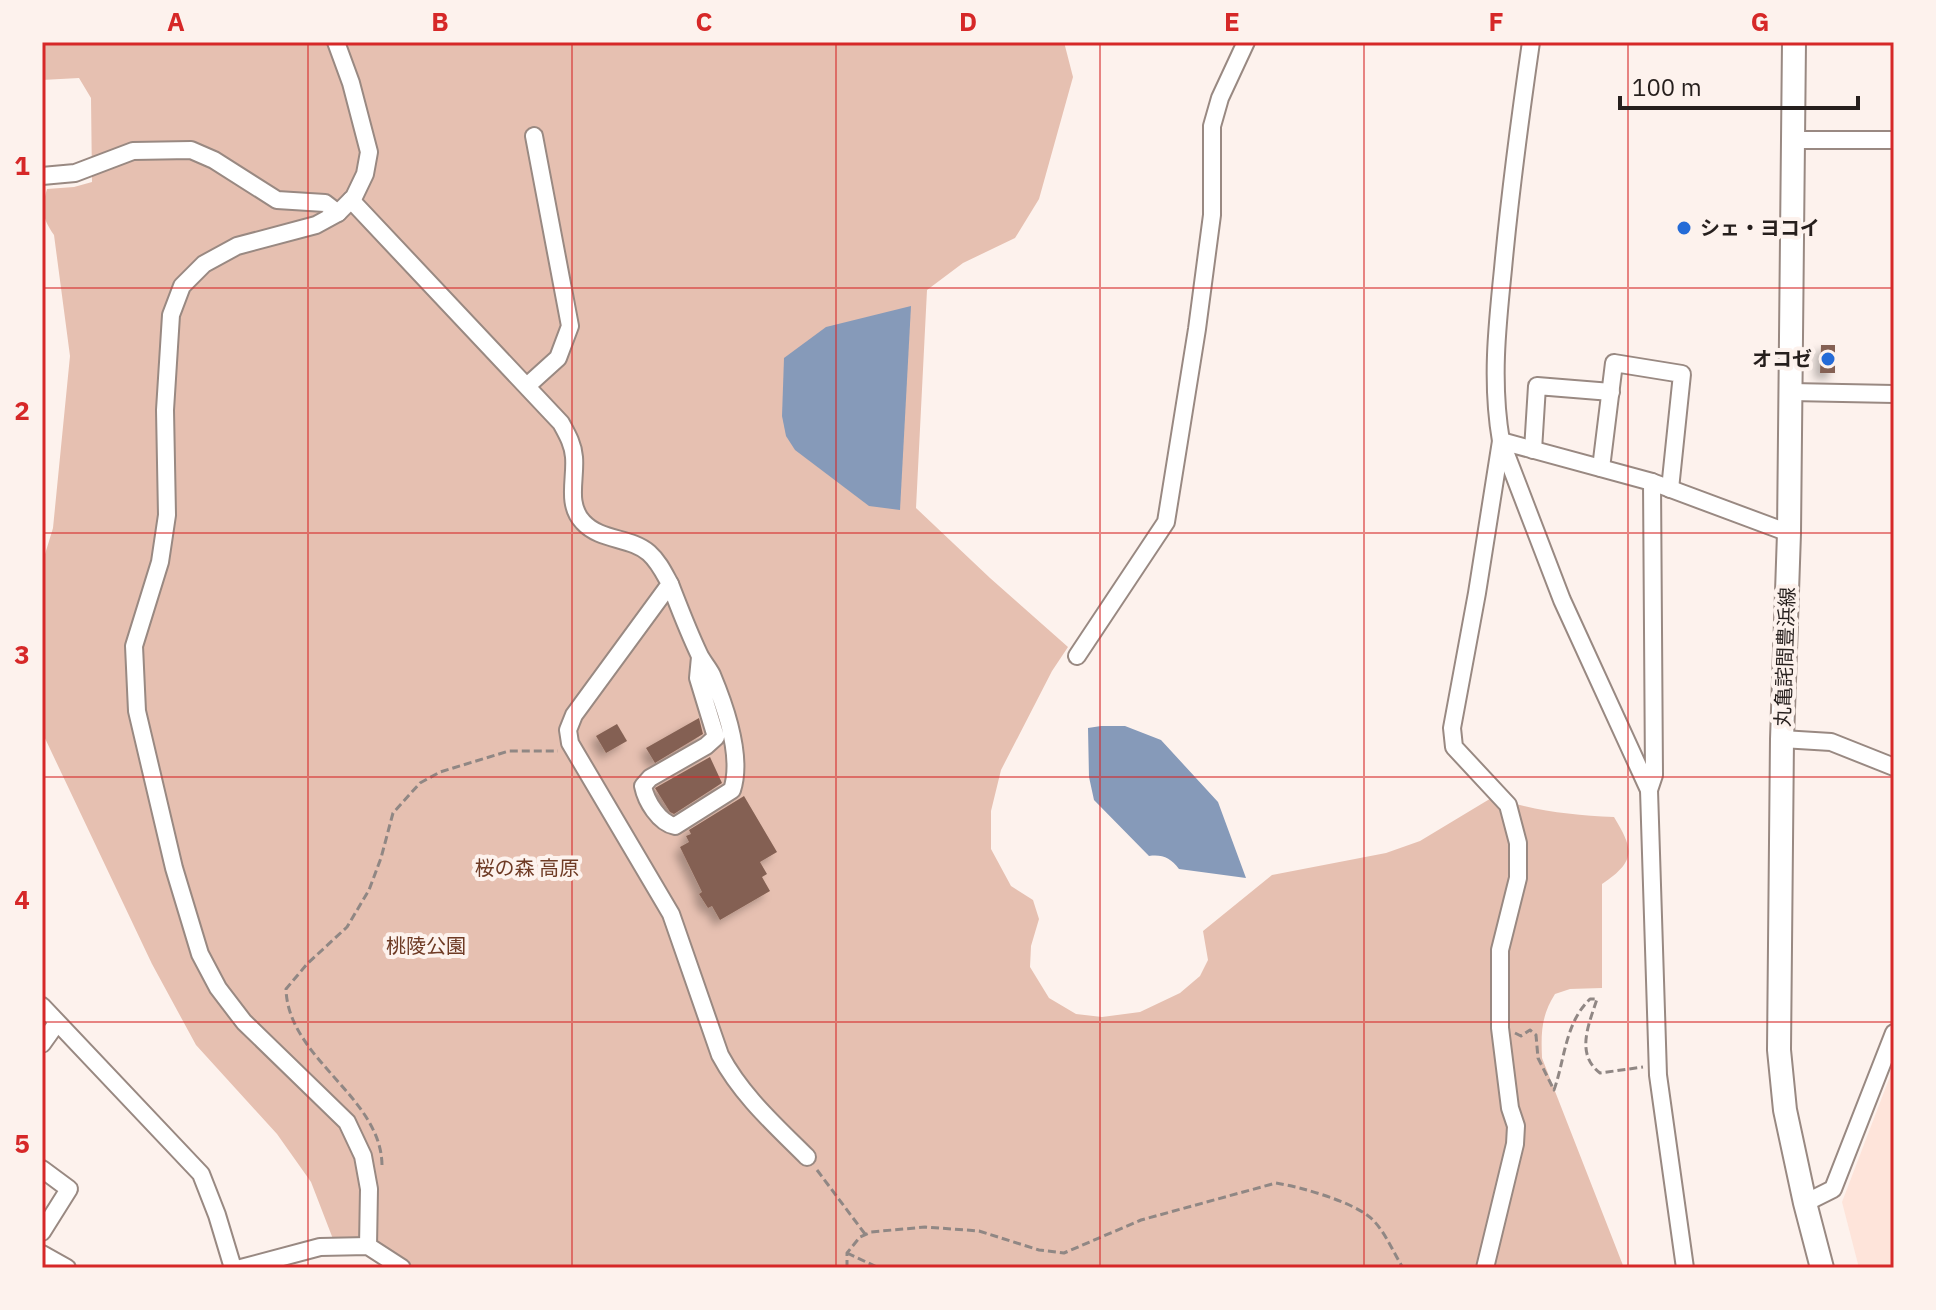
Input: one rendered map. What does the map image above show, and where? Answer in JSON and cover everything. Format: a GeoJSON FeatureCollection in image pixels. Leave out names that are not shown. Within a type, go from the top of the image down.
{"type":"FeatureCollection","features":[{"type":"Feature","properties":{"kind":"main road","name":"丸亀詫間豊浜線"},"geometry":{"type":"LineString","coordinates":[[1794,42],[1779,1050],[1785,1110],[1822,1268]]}},
{"type":"Feature","properties":{"kind":"street"},"geometry":{"type":"LineString","coordinates":[[336,42],[360,111],[369,152],[365,174],[351,200],[338,213],[316,225],[237,246],[204,264],[182,286],[171,315],[165,410],[167,515],[160,562],[134,646],[137,711],[155,795],[200,954],[218,988],[244,1022],[347,1122],[363,1156],[369,1189],[368,1246]]}},
{"type":"Feature","properties":{"kind":"street"},"geometry":{"type":"LineString","coordinates":[[1077,656],[1166,522],[1212,215],[1212,126],[1220,98],[1246,42]]}},
{"type":"Feature","properties":{"kind":"street"},"geometry":{"type":"LineString","coordinates":[[1485,1268],[1496,1212],[1515,1144],[1516,1126],[1510,1108],[1500,1023],[1500,950],[1518,878],[1518,843],[1508,805],[1454,747],[1452,728],[1501,441],[1494,369],[1511,186],[1531,42]]}},
{"type":"Feature","properties":{"kind":"street"},"geometry":{"type":"LineString","coordinates":[[527,386],[558,358],[570,326],[534,136]]}},
{"type":"Feature","properties":{"kind":"street"},"geometry":{"type":"LineString","coordinates":[[1793,140],[1894,140]]}},
{"type":"Feature","properties":{"kind":"street"},"geometry":{"type":"LineString","coordinates":[[42,176],[75,173],[133,151],[191,150],[214,160],[277,200],[325,203],[338,213]]}},
{"type":"Feature","properties":{"kind":"street"},"geometry":{"type":"LineString","coordinates":[[351,200],[561,423],[571,440],[573,503],[582,522],[601,535],[648,552],[670,584],[700,657],[711,673],[736,760],[736,779],[732,790],[675,826],[661,819],[643,786],[650,778],[716,737],[698,678],[700,657]]}},
{"type":"Feature","properties":{"kind":"street"},"geometry":{"type":"LineString","coordinates":[[1601,468],[1614,363],[1682,374],[1670,489]]}},
{"type":"Feature","properties":{"kind":"street"},"geometry":{"type":"LineString","coordinates":[[1533,450],[1537,386],[1611,392]]}},
{"type":"Feature","properties":{"kind":"street"},"geometry":{"type":"LineString","coordinates":[[1791,392],[1894,394]]}},
{"type":"Feature","properties":{"kind":"street"},"geometry":{"type":"LineString","coordinates":[[1501,441],[1652,482],[1789,533]]}},
{"type":"Feature","properties":{"kind":"street"},"geometry":{"type":"LineString","coordinates":[[1501,441],[1562,600],[1649,790]]}},
{"type":"Feature","properties":{"kind":"street"},"geometry":{"type":"LineString","coordinates":[[1652,482],[1654,775],[1649,790],[1658,1065],[1663,1122],[1685,1268]]}},
{"type":"Feature","properties":{"kind":"street"},"geometry":{"type":"LineString","coordinates":[[670,584],[574,715],[568,730],[574,751],[671,914],[728,1070],[754,1105],[807,1157]]}},
{"type":"Feature","properties":{"kind":"street"},"geometry":{"type":"LineString","coordinates":[[1782,739],[1831,742],[1894,767]]}},
{"type":"Feature","properties":{"kind":"street"},"geometry":{"type":"LineString","coordinates":[[42,1006],[201,1174],[233,1268]]}},
{"type":"Feature","properties":{"kind":"street"},"geometry":{"type":"LineString","coordinates":[[42,1044],[57,1023]]}},
{"type":"Feature","properties":{"kind":"street"},"geometry":{"type":"LineString","coordinates":[[1805,1203],[1833,1189],[1894,1033]]}},
{"type":"Feature","properties":{"kind":"street"},"geometry":{"type":"LineString","coordinates":[[42,1169],[69,1189],[42,1232]]}},
{"type":"Feature","properties":{"kind":"street"},"geometry":{"type":"LineString","coordinates":[[241,1268],[320,1247],[368,1246],[402,1268]]}},
{"type":"Feature","properties":{"kind":"street"},"geometry":{"type":"LineString","coordinates":[[42,1254],[67,1268]]}},
{"type":"Feature","properties":{"kind":"path"},"geometry":{"type":"LineString","coordinates":[[382,1167],[382,1151],[374,1131],[351,1098],[310,1051],[286,1003],[286,989],[307,964],[347,927],[369,890],[393,813],[420,783],[440,772],[509,751],[574,751]]}},
{"type":"Feature","properties":{"kind":"path"},"geometry":{"type":"LineString","coordinates":[[1500,1023],[1521,1036],[1530,1030],[1536,1035],[1538,1058],[1554,1090],[1574,1020],[1590,999],[1597,999],[1588,1022],[1585,1054],[1592,1066],[1600,1073],[1658,1065]]}},
{"type":"Feature","properties":{"kind":"path"},"geometry":{"type":"LineString","coordinates":[[807,1157],[865,1234]]}},
{"type":"Feature","properties":{"kind":"path"},"geometry":{"type":"LineString","coordinates":[[847,1268],[847,1253],[865,1234],[925,1227],[979,1231],[1039,1250],[1064,1253],[1141,1220],[1276,1183],[1344,1204],[1369,1216],[1380,1228],[1403,1268]]}},
{"type":"Feature","properties":{"kind":"path"},"geometry":{"type":"LineString","coordinates":[[847,1253],[879,1268]]}},
{"type":"Feature","properties":{"kind":"shaded area"},"geometry":{"type":"Polygon","coordinates":[[[1894,1066],[1894,1268],[1859,1268],[1842,1202],[1894,1066]]]}},
{"type":"Feature","properties":{"kind":"green space"},"geometry":{"type":"Polygon","coordinates":[[[42,42],[1064,42],[1073,77],[1039,199],[1015,238],[963,263],[927,290],[916,508],[1068,647],[1052,671],[1001,770],[991,811],[991,849],[1011,886],[1033,900],[1039,919],[1031,946],[1030,967],[1049,998],[1076,1014],[1102,1017],[1140,1012],[1180,993],[1200,976],[1208,960],[1203,931],[1272,875],[1386,853],[1420,841],[1493,797],[1553,812],[1614,817],[1625,838],[1628,854],[1621,868],[1602,884],[1602,988],[1570,989],[1555,994],[1544,1017],[1542,1058],[1624,1268],[384,1268],[367,1254],[333,1239],[311,1182],[277,1134],[196,1045],[152,964],[42,732],[42,564],[53,528],[70,356],[54,235],[45,218],[44,202],[47,189],[92,182],[91,98],[79,78],[42,80],[42,42]]]}},
{"type":"Feature","properties":{"kind":"water"},"geometry":{"type":"Polygon","coordinates":[[[911,306],[900,510],[869,506],[795,450],[786,436],[782,416],[784,358],[826,327],[911,306]]]}},
{"type":"Feature","properties":{"kind":"water"},"geometry":{"type":"Polygon","coordinates":[[[1125,726],[1161,740],[1218,802],[1246,878],[1179,869],[1166,858],[1149,856],[1094,800],[1089,777],[1088,728],[1125,726]]]}},
{"type":"Feature","properties":{"kind":"building","name":"オコゼ"},"geometry":{"type":"Polygon","coordinates":[[[1821,345],[1835,345],[1835,373],[1820,373],[1821,345]]]}},
{"type":"Feature","properties":{"kind":"building"},"geometry":{"type":"Polygon","coordinates":[[[699,718],[703,734],[655,763],[646,748],[699,718]]]}},
{"type":"Feature","properties":{"kind":"building"},"geometry":{"type":"Polygon","coordinates":[[[617,724],[627,741],[606,753],[596,736],[617,724]]]}},
{"type":"Feature","properties":{"kind":"building"},"geometry":{"type":"Polygon","coordinates":[[[710,757],[722,783],[674,814],[670,812],[655,788],[710,757]]]}},
{"type":"Feature","properties":{"kind":"building"},"geometry":{"type":"Polygon","coordinates":[[[744,796],[777,852],[760,862],[767,874],[762,877],[770,891],[720,920],[712,906],[708,908],[699,894],[702,892],[680,847],[689,842],[686,836],[691,834],[689,830],[744,796]]]}},
{"type":"Feature","properties":{"kind":"place","name":"シェ・ヨコイ"},"geometry":{"type":"Point","coordinates":[1684,228]}},
{"type":"Feature","properties":{"kind":"place","name":"オコゼ"},"geometry":{"type":"Point","coordinates":[1828,359]}},
{"type":"Feature","properties":{"kind":"park label","name":"桜の森 高原"},"geometry":{"type":"Point","coordinates":[527,868]}},
{"type":"Feature","properties":{"kind":"park label","name":"桃陵公園"},"geometry":{"type":"Point","coordinates":[426,946]}}]}
